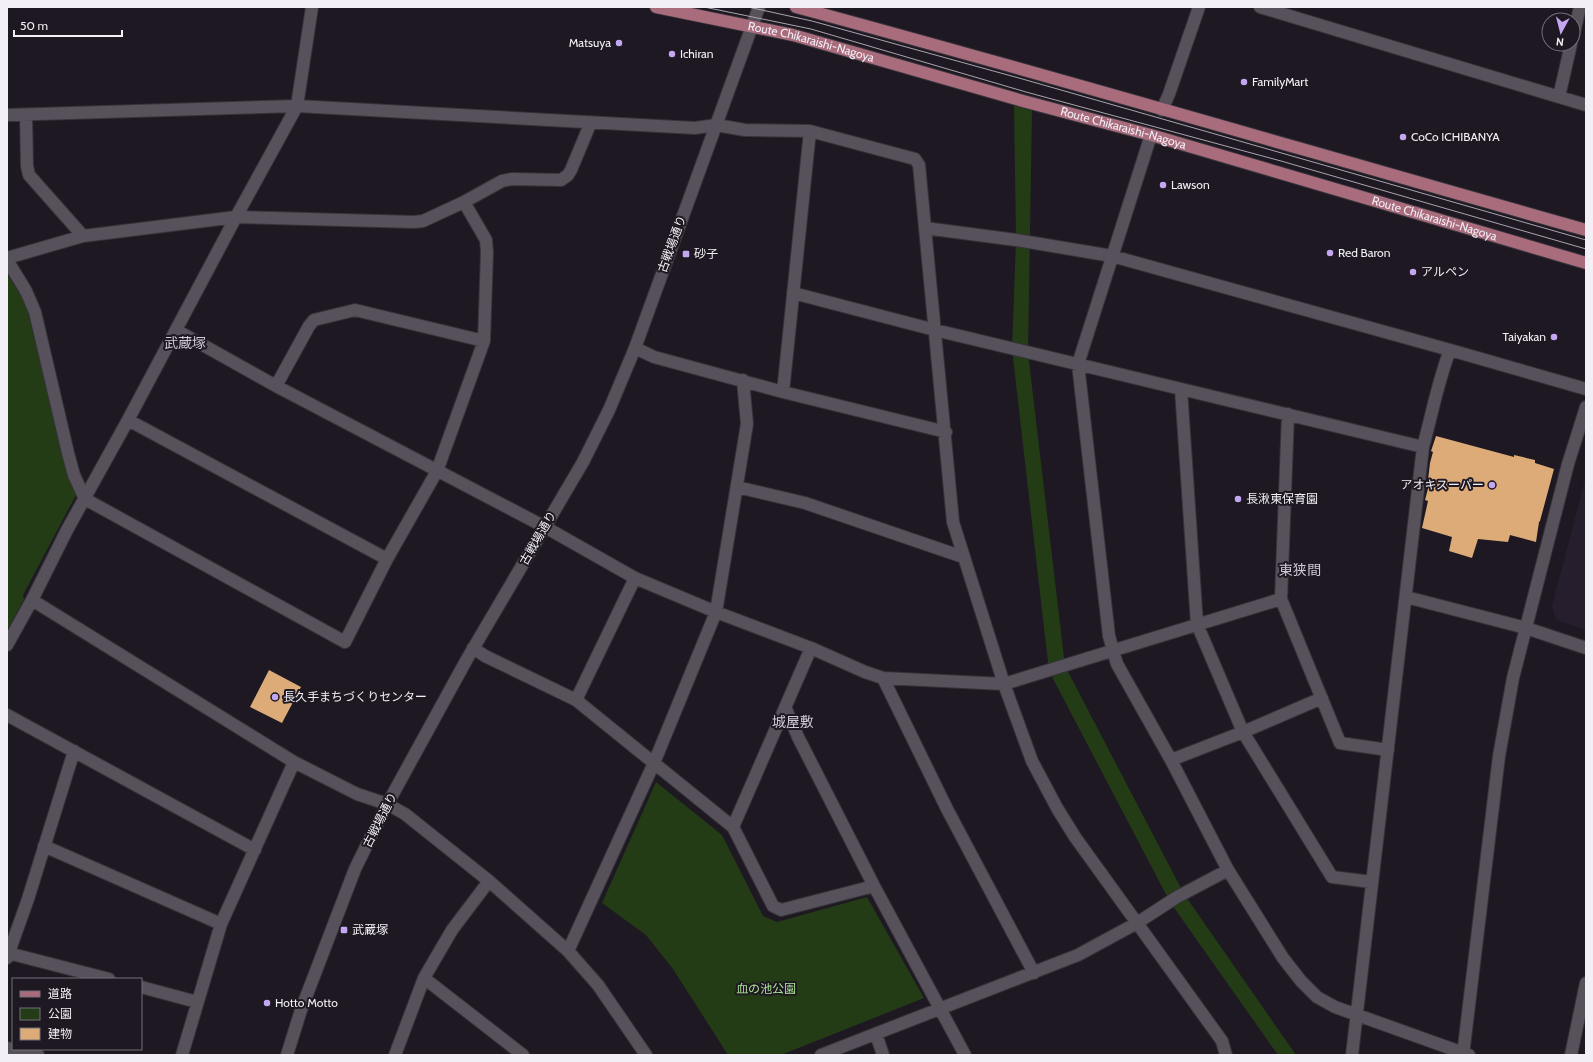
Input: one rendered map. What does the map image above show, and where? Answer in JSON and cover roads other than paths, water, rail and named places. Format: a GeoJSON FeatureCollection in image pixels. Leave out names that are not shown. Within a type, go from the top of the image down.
{"type":"FeatureCollection","features":[{"type":"Feature","properties":{"kind":"main road","name":"Route Chikaraishi-Nagoya"},"geometry":{"type":"LineString","coordinates":[[656,7],[794,35],[1015,99],[1151,135],[1586,262]]}},
{"type":"Feature","properties":{"kind":"main road"},"geometry":{"type":"LineString","coordinates":[[796,7],[978,56],[1162,110],[1586,230]]}},
{"type":"Feature","properties":{"kind":"street"},"geometry":{"type":"LineString","coordinates":[[7,645],[32,600],[67,530],[297,106],[312,7]]}},
{"type":"Feature","properties":{"kind":"street","name":"古戦場通り"},"geometry":{"type":"LineString","coordinates":[[287,1055],[300,1010],[355,869],[387,804],[473,648],[583,462],[609,410],[635,348],[759,7]]}},
{"type":"Feature","properties":{"kind":"street"},"geometry":{"type":"LineString","coordinates":[[1162,110],[1170,94],[1199,7]]}},
{"type":"Feature","properties":{"kind":"street"},"geometry":{"type":"LineString","coordinates":[[1260,7],[1586,105]]}},
{"type":"Feature","properties":{"kind":"street"},"geometry":{"type":"LineString","coordinates":[[1559,97],[1569,52]]}},
{"type":"Feature","properties":{"kind":"street"},"geometry":{"type":"LineString","coordinates":[[7,116],[297,106],[695,128],[716,125],[745,130],[810,131],[915,159],[919,164],[946,432],[953,522],[1004,684],[1032,761],[1057,808],[1075,837],[1222,1041],[1226,1055]]}},
{"type":"Feature","properties":{"kind":"street"},"geometry":{"type":"LineString","coordinates":[[26,115],[27,166],[29,174],[83,236]]}},
{"type":"Feature","properties":{"kind":"street"},"geometry":{"type":"LineString","coordinates":[[464,202],[486,240],[487,252],[484,341],[437,471],[387,559],[345,642],[85,499],[74,475],[68,453],[35,312],[26,291],[7,259],[83,236],[236,217],[423,221],[464,202],[502,181],[512,179],[562,180],[568,175],[591,122]]}},
{"type":"Feature","properties":{"kind":"street"},"geometry":{"type":"LineString","coordinates":[[783,392],[810,131]]}},
{"type":"Feature","properties":{"kind":"street"},"geometry":{"type":"LineString","coordinates":[[1151,135],[1078,364],[1109,636],[1117,664],[1172,760],[1228,870],[1283,958],[1301,981],[1317,997],[1335,1007],[1465,1054],[1499,756],[1513,678],[1568,464],[1586,407]]}},
{"type":"Feature","properties":{"kind":"street"},"geometry":{"type":"LineString","coordinates":[[925,228],[1016,240],[1112,256],[1586,389]]}},
{"type":"Feature","properties":{"kind":"street"},"geometry":{"type":"LineString","coordinates":[[793,293],[935,330],[1423,447]]}},
{"type":"Feature","properties":{"kind":"street"},"geometry":{"type":"LineString","coordinates":[[276,386],[309,326],[314,320],[355,310],[484,341]]}},
{"type":"Feature","properties":{"kind":"street"},"geometry":{"type":"LineString","coordinates":[[176,330],[276,386],[544,527],[635,578],[716,612],[811,648],[865,672],[883,678],[1004,684],[1281,599]]}},
{"type":"Feature","properties":{"kind":"street"},"geometry":{"type":"LineString","coordinates":[[635,348],[654,357],[783,392],[946,432]]}},
{"type":"Feature","properties":{"kind":"street"},"geometry":{"type":"LineString","coordinates":[[1352,1055],[1423,447],[1432,416],[1440,376],[1450,350]]}},
{"type":"Feature","properties":{"kind":"street"},"geometry":{"type":"LineString","coordinates":[[568,951],[654,763],[716,612],[747,424],[743,380]]}},
{"type":"Feature","properties":{"kind":"street"},"geometry":{"type":"LineString","coordinates":[[1181,389],[1197,624],[1243,732],[1332,877],[1372,882]]}},
{"type":"Feature","properties":{"kind":"street"},"geometry":{"type":"LineString","coordinates":[[1288,414],[1281,599],[1340,743],[1388,750]]}},
{"type":"Feature","properties":{"kind":"street"},"geometry":{"type":"LineString","coordinates":[[128,420],[387,559]]}},
{"type":"Feature","properties":{"kind":"street"},"geometry":{"type":"LineString","coordinates":[[737,487],[805,503],[963,557]]}},
{"type":"Feature","properties":{"kind":"street"},"geometry":{"type":"LineString","coordinates":[[576,700],[635,578]]}},
{"type":"Feature","properties":{"kind":"street"},"geometry":{"type":"LineString","coordinates":[[1406,597],[1526,628],[1586,648]]}},
{"type":"Feature","properties":{"kind":"street"},"geometry":{"type":"LineString","coordinates":[[32,600],[294,762],[358,794],[387,804],[405,814],[489,881],[568,951],[598,985],[646,1055]]}},
{"type":"Feature","properties":{"kind":"street"},"geometry":{"type":"LineString","coordinates":[[473,648],[485,656],[576,700],[733,828],[773,906],[781,910],[874,886]]}},
{"type":"Feature","properties":{"kind":"street"},"geometry":{"type":"LineString","coordinates":[[733,828],[786,709],[811,648]]}},
{"type":"Feature","properties":{"kind":"street"},"geometry":{"type":"LineString","coordinates":[[883,678],[946,809],[1034,973]]}},
{"type":"Feature","properties":{"kind":"street"},"geometry":{"type":"LineString","coordinates":[[1172,760],[1243,732],[1322,698]]}},
{"type":"Feature","properties":{"kind":"street"},"geometry":{"type":"LineString","coordinates":[[786,709],[798,737],[874,886],[965,1055]]}},
{"type":"Feature","properties":{"kind":"street"},"geometry":{"type":"LineString","coordinates":[[7,715],[255,850]]}},
{"type":"Feature","properties":{"kind":"street"},"geometry":{"type":"LineString","coordinates":[[74,751],[28,899],[8,956],[105,978]]}},
{"type":"Feature","properties":{"kind":"street"},"geometry":{"type":"LineString","coordinates":[[182,1055],[221,924],[294,762]]}},
{"type":"Feature","properties":{"kind":"street"},"geometry":{"type":"LineString","coordinates":[[44,846],[221,924]]}},
{"type":"Feature","properties":{"kind":"street"},"geometry":{"type":"LineString","coordinates":[[821,1055],[1078,955],[1137,923],[1177,897],[1228,870]]}},
{"type":"Feature","properties":{"kind":"street"},"geometry":{"type":"LineString","coordinates":[[395,1055],[424,978],[452,930],[489,881]]}},
{"type":"Feature","properties":{"kind":"street"},"geometry":{"type":"LineString","coordinates":[[424,978],[522,1055]]}},
{"type":"Feature","properties":{"kind":"street"},"geometry":{"type":"LineString","coordinates":[[142,987],[198,1002]]}},
{"type":"Feature","properties":{"kind":"street"},"geometry":{"type":"LineString","coordinates":[[1571,1055],[1586,988]]}},
{"type":"Feature","properties":{"kind":"street"},"geometry":{"type":"LineString","coordinates":[[876,1034],[883,1055]]}},
{"type":"Feature","properties":{"kind":"street"},"geometry":{"type":"LineString","coordinates":[[16,1050],[38,1055]]}},
{"type":"Feature","properties":{"kind":"tram line"},"geometry":{"type":"LineString","coordinates":[[704,7],[811,29],[1026,92],[1281,161],[1586,249]]}},
{"type":"Feature","properties":{"kind":"tram line"},"geometry":{"type":"LineString","coordinates":[[748,7],[812,21],[1026,80],[1586,240]]}},
{"type":"Feature","properties":{"kind":"place","name":"Matsuya"},"geometry":{"type":"Point","coordinates":[619,43]}},
{"type":"Feature","properties":{"kind":"place","name":"Ichiran"},"geometry":{"type":"Point","coordinates":[672,54]}},
{"type":"Feature","properties":{"kind":"place","name":"FamilyMart"},"geometry":{"type":"Point","coordinates":[1244,82]}},
{"type":"Feature","properties":{"kind":"place","name":"CoCo ICHIBANYA"},"geometry":{"type":"Point","coordinates":[1403,137]}},
{"type":"Feature","properties":{"kind":"place","name":"Lawson"},"geometry":{"type":"Point","coordinates":[1163,185]}},
{"type":"Feature","properties":{"kind":"place","name":"Red Baron"},"geometry":{"type":"Point","coordinates":[1330,253]}},
{"type":"Feature","properties":{"kind":"place","name":"砂子"},"geometry":{"type":"Point","coordinates":[686,254]}},
{"type":"Feature","properties":{"kind":"place","name":"アルペン"},"geometry":{"type":"Point","coordinates":[1413,272]}},
{"type":"Feature","properties":{"kind":"place","name":"Taiyakan"},"geometry":{"type":"Point","coordinates":[1554,337]}},
{"type":"Feature","properties":{"kind":"place","name":"アオキスーパー"},"geometry":{"type":"Point","coordinates":[1492,485]}},
{"type":"Feature","properties":{"kind":"place","name":"長湫東保育園"},"geometry":{"type":"Point","coordinates":[1238,499]}},
{"type":"Feature","properties":{"kind":"place","name":"長久手まちづくりセンター"},"geometry":{"type":"Point","coordinates":[275,697]}},
{"type":"Feature","properties":{"kind":"place","name":"武蔵塚"},"geometry":{"type":"Point","coordinates":[344,930]}},
{"type":"Feature","properties":{"kind":"place","name":"Hotto Motto"},"geometry":{"type":"Point","coordinates":[267,1003]}},
{"type":"Feature","properties":{"kind":"district","name":"武蔵塚"},"geometry":{"type":"Point","coordinates":[185,343]}},
{"type":"Feature","properties":{"kind":"district","name":"東狭間"},"geometry":{"type":"Point","coordinates":[1300,570]}},
{"type":"Feature","properties":{"kind":"district","name":"城屋敷"},"geometry":{"type":"Point","coordinates":[793,722]}},
{"type":"Feature","properties":{"kind":"park label","name":"血の池公園"},"geometry":{"type":"Point","coordinates":[766,989]}}]}
